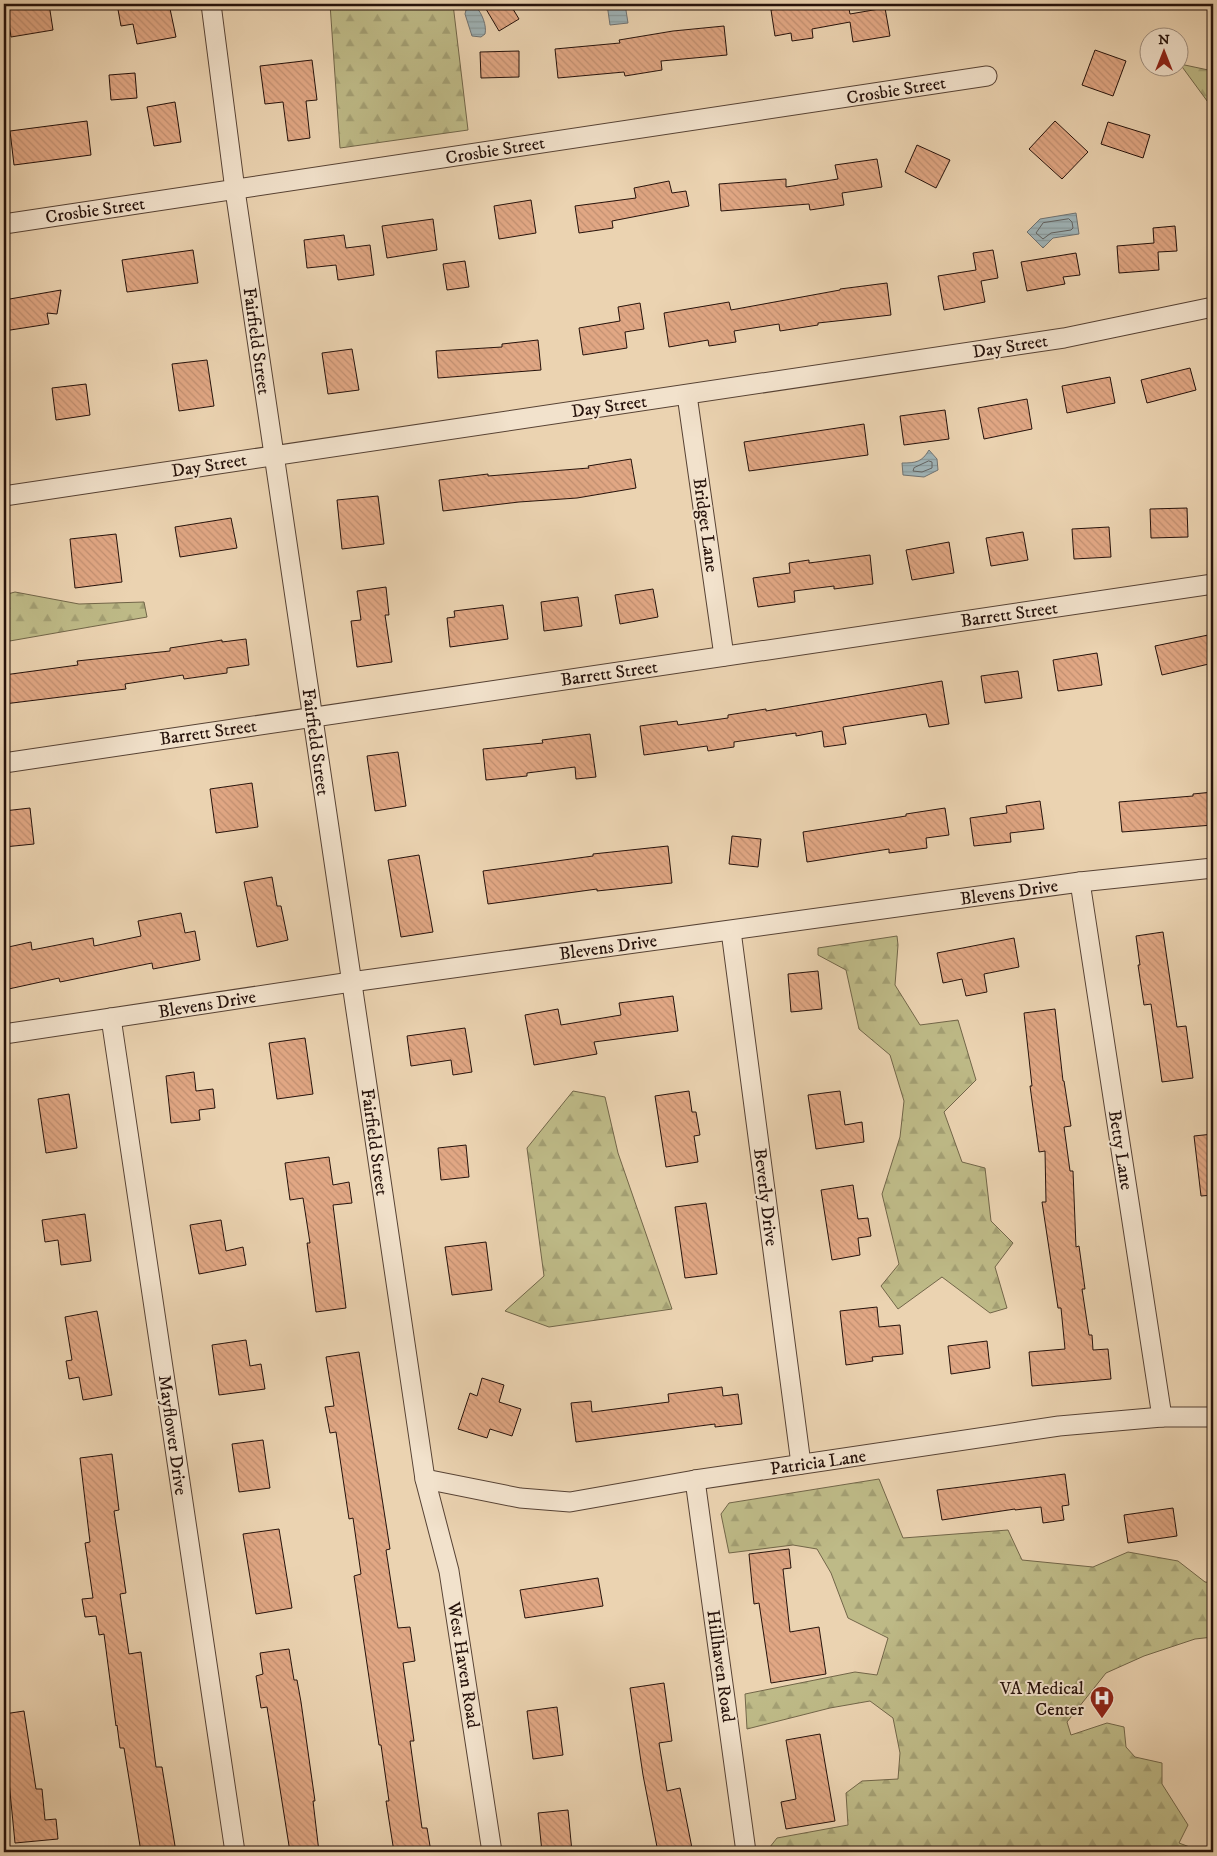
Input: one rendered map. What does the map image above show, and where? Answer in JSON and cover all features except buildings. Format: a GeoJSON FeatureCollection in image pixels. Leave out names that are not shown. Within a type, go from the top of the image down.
{"type":"FeatureCollection","features":[{"type":"Feature","properties":{"kind":"street","name":"Fairfield Street"},"geometry":{"type":"LineString","coordinates":[[210,4],[235,190],[425,1479]]}},
{"type":"Feature","properties":{"kind":"street","name":"Crosbie Street"},"geometry":{"type":"LineString","coordinates":[[4,224],[987,76]]}},
{"type":"Feature","properties":{"kind":"street","name":"Day Street"},"geometry":{"type":"LineString","coordinates":[[4,496],[1064,338],[1213,307]]}},
{"type":"Feature","properties":{"kind":"street","name":"Bridget Lane"},"geometry":{"type":"LineString","coordinates":[[687,395],[724,656]]}},
{"type":"Feature","properties":{"kind":"street","name":"Barrett Street"},"geometry":{"type":"LineString","coordinates":[[4,762],[1213,584]]}},
{"type":"Feature","properties":{"kind":"street","name":"Blevens Drive"},"geometry":{"type":"LineString","coordinates":[[4,1034],[351,982],[1080,882],[1213,868]]}},
{"type":"Feature","properties":{"kind":"street","name":"Betty Lane"},"geometry":{"type":"LineString","coordinates":[[1080,882],[1162,1417]]}},
{"type":"Feature","properties":{"kind":"street","name":"Beverly Drive"},"geometry":{"type":"LineString","coordinates":[[731,931],[801,1464]]}},
{"type":"Feature","properties":{"kind":"street","name":"Mayflower Drive"},"geometry":{"type":"LineString","coordinates":[[111,1018],[235,1852]]}},
{"type":"Feature","properties":{"kind":"street","name":"Patricia Lane"},"geometry":{"type":"LineString","coordinates":[[425,1479],[520,1498],[570,1502],[695,1480],[1059,1426],[1162,1417],[1213,1417]]}},
{"type":"Feature","properties":{"kind":"street","name":"West Haven Road"},"geometry":{"type":"LineString","coordinates":[[425,1479],[450,1571],[492,1852]]}},
{"type":"Feature","properties":{"kind":"street","name":"Hillhaven Road"},"geometry":{"type":"LineString","coordinates":[[695,1480],[746,1852]]}},
{"type":"Feature","properties":{"kind":"green space"},"geometry":{"type":"Polygon","coordinates":[[[330,4],[453,4],[468,130],[340,148],[330,4]]]}},
{"type":"Feature","properties":{"kind":"green space"},"geometry":{"type":"Polygon","coordinates":[[[1190,66],[1213,71],[1213,109],[1190,78],[1190,66]]]}},
{"type":"Feature","properties":{"kind":"green space"},"geometry":{"type":"Polygon","coordinates":[[[15,592],[79,604],[144,602],[147,617],[4,642],[4,595],[15,592]]]}},
{"type":"Feature","properties":{"kind":"green space"},"geometry":{"type":"Polygon","coordinates":[[[897,936],[895,985],[920,1025],[958,1020],[976,1080],[944,1112],[962,1162],[985,1168],[991,1221],[1013,1243],[995,1267],[1007,1308],[990,1313],[942,1277],[898,1309],[881,1286],[899,1264],[882,1194],[900,1137],[904,1101],[890,1055],[859,1029],[846,970],[818,955],[818,948],[897,936]]]}},
{"type":"Feature","properties":{"kind":"green space"},"geometry":{"type":"Polygon","coordinates":[[[573,1091],[605,1097],[618,1153],[672,1309],[549,1327],[505,1311],[544,1276],[527,1148],[573,1091]]]}},
{"type":"Feature","properties":{"kind":"green space"},"geometry":{"type":"Polygon","coordinates":[[[879,1479],[903,1538],[1008,1530],[1022,1560],[1093,1567],[1128,1552],[1178,1561],[1205,1582],[1213,1583],[1213,1637],[1195,1639],[1144,1656],[1106,1673],[1067,1722],[1071,1735],[1107,1723],[1124,1727],[1126,1747],[1135,1757],[1162,1763],[1162,1784],[1188,1825],[1179,1843],[1203,1852],[766,1852],[777,1838],[848,1825],[846,1793],[862,1781],[898,1779],[900,1753],[893,1718],[870,1701],[830,1708],[747,1729],[745,1694],[855,1672],[877,1675],[888,1638],[848,1618],[831,1573],[817,1549],[793,1545],[729,1553],[721,1514],[729,1503],[879,1479]]]}},
{"type":"Feature","properties":{"kind":"water"},"geometry":{"type":"Polygon","coordinates":[[[607,4],[625,4],[628,23],[610,25],[607,4]]]}},
{"type":"Feature","properties":{"kind":"water"},"geometry":{"type":"Polygon","coordinates":[[[476,7],[485,24],[485,34],[481,37],[472,36],[465,14],[466,10],[476,7]]]}},
{"type":"Feature","properties":{"kind":"water"},"geometry":{"type":"Polygon","coordinates":[[[1076,213],[1079,234],[1053,238],[1043,248],[1027,232],[1040,219],[1076,213]]]}},
{"type":"Feature","properties":{"kind":"water"},"geometry":{"type":"Polygon","coordinates":[[[929,450],[937,459],[938,470],[924,477],[903,475],[902,463],[918,461],[929,450]]]}},
{"type":"Feature","properties":{"kind":"waterway"},"geometry":{"type":"LineString","coordinates":[[1165,4],[1175,6],[1179,4]]}},
{"type":"Feature","properties":{"kind":"place","name":"VA Medical Center"},"geometry":{"type":"Point","coordinates":[1102,1719]}}]}
